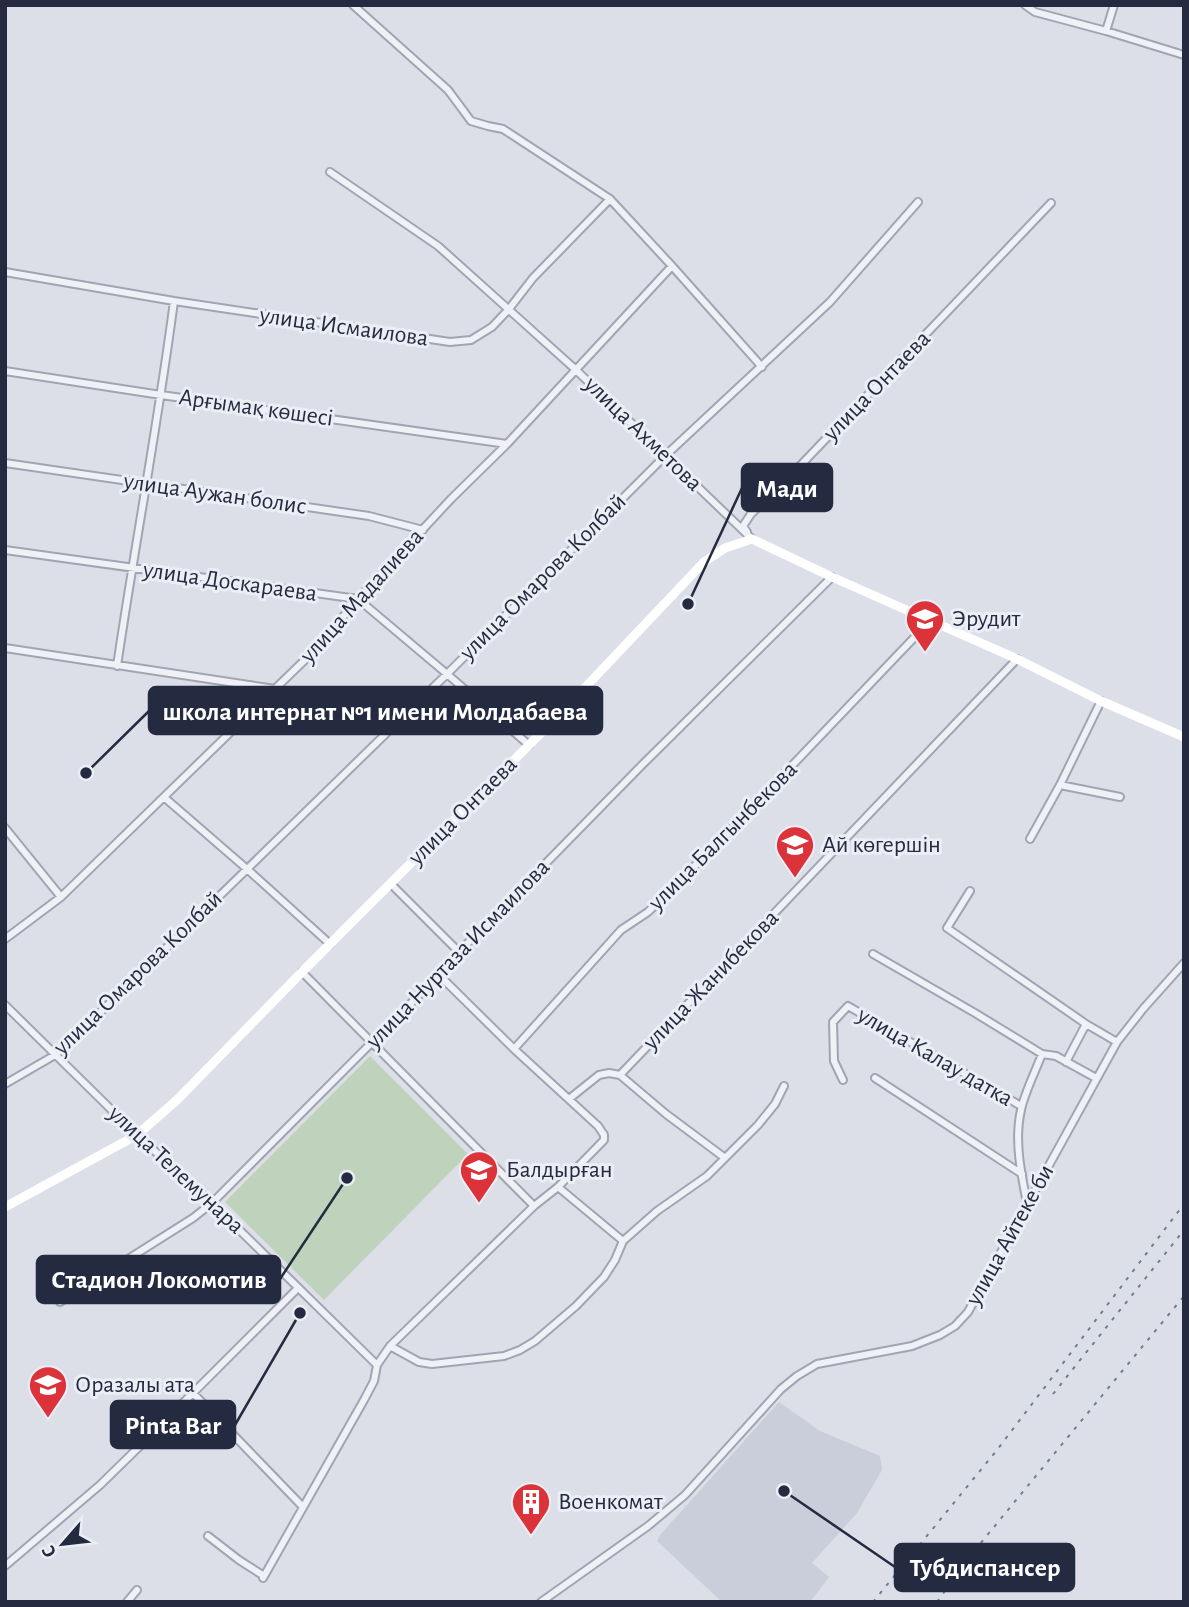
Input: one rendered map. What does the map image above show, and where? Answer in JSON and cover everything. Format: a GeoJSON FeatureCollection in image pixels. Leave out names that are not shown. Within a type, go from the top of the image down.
{"type":"FeatureCollection","features":[{"type":"Feature","properties":{"kind":"main road","name":"улица Ахметова"},"geometry":{"type":"LineString","coordinates":[[752,539],[1184,737]]}},
{"type":"Feature","properties":{"kind":"main road","name":"улица Онтаева"},"geometry":{"type":"LineString","coordinates":[[5,1207],[137,1135],[178,1099],[559,715],[704,562],[725,548],[752,539]]}},
{"type":"Feature","properties":{"kind":"street"},"geometry":{"type":"LineString","coordinates":[[353,5],[448,90],[471,121],[503,128],[610,199],[762,367]]}},
{"type":"Feature","properties":{"kind":"street"},"geometry":{"type":"LineString","coordinates":[[1025,5],[1035,12],[1184,55]]}},
{"type":"Feature","properties":{"kind":"street"},"geometry":{"type":"LineString","coordinates":[[1105,31],[1114,5]]}},
{"type":"Feature","properties":{"kind":"street","name":"улица Ахметова"},"geometry":{"type":"LineString","coordinates":[[330,172],[438,246],[575,369],[752,539]]}},
{"type":"Feature","properties":{"kind":"street","name":"улица Исмаилова"},"geometry":{"type":"LineString","coordinates":[[5,272],[174,301],[450,342],[471,340],[492,327],[533,278],[610,199]]}},
{"type":"Feature","properties":{"kind":"street","name":"улица Омарова Колбай"},"geometry":{"type":"LineString","coordinates":[[5,1084],[55,1055],[77,1035],[447,674],[666,455],[830,302],[918,202]]}},
{"type":"Feature","properties":{"kind":"street","name":"улица Онтаева"},"geometry":{"type":"LineString","coordinates":[[752,539],[743,526],[751,514],[1051,203]]}},
{"type":"Feature","properties":{"kind":"street","name":"улица Мадалиева"},"geometry":{"type":"LineString","coordinates":[[5,939],[61,898],[315,650],[451,499],[507,444],[672,266]]}},
{"type":"Feature","properties":{"kind":"street"},"geometry":{"type":"LineString","coordinates":[[117,666],[174,301]]}},
{"type":"Feature","properties":{"kind":"street","name":"Арғымақ көшесі"},"geometry":{"type":"LineString","coordinates":[[5,371],[507,444]]}},
{"type":"Feature","properties":{"kind":"street","name":"улица Аужан болис"},"geometry":{"type":"LineString","coordinates":[[5,463],[369,516],[423,530]]}},
{"type":"Feature","properties":{"kind":"street","name":"улица Доскараева"},"geometry":{"type":"LineString","coordinates":[[5,550],[358,600]]}},
{"type":"Feature","properties":{"kind":"street","name":"улица Нуртаза Исмаилова"},"geometry":{"type":"LineString","coordinates":[[60,1301],[193,1218],[212,1203],[439,975],[643,764],[832,577]]}},
{"type":"Feature","properties":{"kind":"street"},"geometry":{"type":"LineString","coordinates":[[358,600],[529,745]]}},
{"type":"Feature","properties":{"kind":"street","name":"улица Балгынбекова"},"geometry":{"type":"LineString","coordinates":[[514,1049],[621,930],[648,912],[720,841],[931,620]]}},
{"type":"Feature","properties":{"kind":"street"},"geometry":{"type":"LineString","coordinates":[[5,648],[275,689]]}},
{"type":"Feature","properties":{"kind":"street","name":"улица Жанибекова"},"geometry":{"type":"LineString","coordinates":[[620,1075],[1017,659]]}},
{"type":"Feature","properties":{"kind":"street"},"geometry":{"type":"LineString","coordinates":[[1030,839],[1101,701]]}},
{"type":"Feature","properties":{"kind":"street"},"geometry":{"type":"LineString","coordinates":[[1060,785],[1120,797]]}},
{"type":"Feature","properties":{"kind":"street"},"geometry":{"type":"LineString","coordinates":[[165,798],[330,944]]}},
{"type":"Feature","properties":{"kind":"street"},"geometry":{"type":"LineString","coordinates":[[5,828],[61,898]]}},
{"type":"Feature","properties":{"kind":"street"},"geometry":{"type":"LineString","coordinates":[[391,884],[459,952]]}},
{"type":"Feature","properties":{"kind":"street"},"geometry":{"type":"LineString","coordinates":[[970,891],[947,928],[1086,1024],[1117,1042]]}},
{"type":"Feature","properties":{"kind":"street"},"geometry":{"type":"LineString","coordinates":[[873,954],[1042,1054],[1056,1056],[1096,1078]]}},
{"type":"Feature","properties":{"kind":"street","name":"улица Айтеке би"},"geometry":{"type":"LineString","coordinates":[[541,1602],[648,1527],[685,1495],[781,1389],[797,1376],[817,1364],[912,1346],[955,1326],[968,1312],[1117,1042],[1184,963]]}},
{"type":"Feature","properties":{"kind":"street"},"geometry":{"type":"LineString","coordinates":[[302,972],[534,1206]]}},
{"type":"Feature","properties":{"kind":"street"},"geometry":{"type":"LineString","coordinates":[[208,1536],[263,1577],[374,1381],[377,1365],[390,1346],[604,1140],[598,1126],[439,975]]}},
{"type":"Feature","properties":{"kind":"street","name":"улица Телемунара"},"geometry":{"type":"LineString","coordinates":[[5,1005],[377,1365]]}},
{"type":"Feature","properties":{"kind":"street","name":"улица Калау датка"},"geometry":{"type":"LineString","coordinates":[[843,1080],[834,1060],[833,1022],[848,1006],[1021,1107]]}},
{"type":"Feature","properties":{"kind":"street"},"geometry":{"type":"LineString","coordinates":[[1066,1062],[1086,1024]]}},
{"type":"Feature","properties":{"kind":"street","name":"улица Калау датка"},"geometry":{"type":"LineString","coordinates":[[1027,1203],[1021,1174],[1018,1131],[1021,1107],[1042,1054]]}},
{"type":"Feature","properties":{"kind":"street"},"geometry":{"type":"LineString","coordinates":[[569,1099],[599,1075],[620,1075],[725,1158]]}},
{"type":"Feature","properties":{"kind":"street","name":"улица Калау датка"},"geometry":{"type":"LineString","coordinates":[[875,1078],[1021,1174]]}},
{"type":"Feature","properties":{"kind":"street"},"geometry":{"type":"LineString","coordinates":[[390,1346],[419,1362],[432,1364],[504,1356],[535,1341],[557,1324],[604,1277],[623,1241],[657,1211],[708,1176],[758,1125],[775,1104],[784,1086]]}},
{"type":"Feature","properties":{"kind":"street"},"geometry":{"type":"LineString","coordinates":[[558,1187],[623,1241]]}},
{"type":"Feature","properties":{"kind":"street"},"geometry":{"type":"LineString","coordinates":[[5,1566],[100,1485],[298,1288]]}},
{"type":"Feature","properties":{"kind":"street"},"geometry":{"type":"LineString","coordinates":[[193,1393],[302,1506]]}},
{"type":"Feature","properties":{"kind":"street"},"geometry":{"type":"LineString","coordinates":[[127,1602],[137,1590]]}},
{"type":"Feature","properties":{"kind":"shaded area"},"geometry":{"type":"Polygon","coordinates":[[[779,1402],[820,1431],[880,1456],[882,1470],[857,1513],[812,1563],[829,1577],[810,1602],[722,1602],[657,1541],[779,1402]]]}},
{"type":"Feature","properties":{"kind":"green space"},"geometry":{"type":"Polygon","coordinates":[[[370,1056],[468,1154],[324,1300],[225,1202],[370,1056]]]}},
{"type":"Feature","properties":{"kind":"railway"},"geometry":{"type":"LineString","coordinates":[[873,1602],[997,1450],[1184,1204]]}},
{"type":"Feature","properties":{"kind":"railway"},"geometry":{"type":"LineString","coordinates":[[1053,1394],[1184,1230]]}},
{"type":"Feature","properties":{"kind":"railway"},"geometry":{"type":"LineString","coordinates":[[937,1602],[975,1550],[1184,1296]]}},
{"type":"Feature","properties":{"kind":"place","name":"Мади"},"geometry":{"type":"Point","coordinates":[688,604]}},
{"type":"Feature","properties":{"kind":"place","name":"Эрудит"},"geometry":{"type":"Point","coordinates":[925,653]}},
{"type":"Feature","properties":{"kind":"place","name":"школа интернат №1 имени Молдабаева"},"geometry":{"type":"Point","coordinates":[86,773]}},
{"type":"Feature","properties":{"kind":"place","name":"Ай көгершін"},"geometry":{"type":"Point","coordinates":[795,879]}},
{"type":"Feature","properties":{"kind":"place","name":"Стадион Локомотив"},"geometry":{"type":"Point","coordinates":[347,1178]}},
{"type":"Feature","properties":{"kind":"place","name":"Балдырған"},"geometry":{"type":"Point","coordinates":[479,1204]}},
{"type":"Feature","properties":{"kind":"place","name":"Pinta Bar"},"geometry":{"type":"Point","coordinates":[300,1313]}},
{"type":"Feature","properties":{"kind":"place","name":"Оразалы ата"},"geometry":{"type":"Point","coordinates":[48,1419]}},
{"type":"Feature","properties":{"kind":"place","name":"Тубдиспансер"},"geometry":{"type":"Point","coordinates":[784,1491]}},
{"type":"Feature","properties":{"kind":"place","name":"Военкомат"},"geometry":{"type":"Point","coordinates":[531,1536]}}]}
